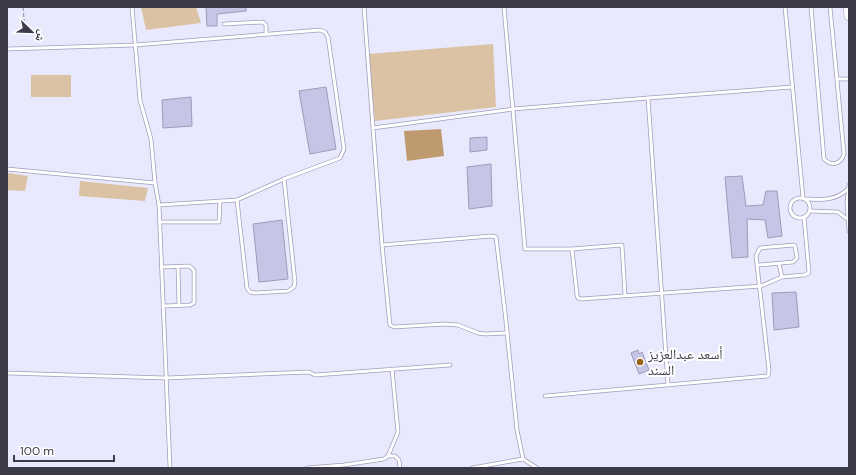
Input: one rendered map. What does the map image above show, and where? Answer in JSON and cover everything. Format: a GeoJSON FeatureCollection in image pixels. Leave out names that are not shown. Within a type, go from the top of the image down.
{"type":"FeatureCollection","features":[{"type":"Feature","properties":{"kind":"main road"},"geometry":{"type":"LineString","coordinates":[[848,7],[849,16]]}},
{"type":"Feature","properties":{"kind":"lane"},"geometry":{"type":"LineString","coordinates":[[132,7],[140,100],[151,138],[155,183],[159,205],[170,468]]}},
{"type":"Feature","properties":{"kind":"lane"},"geometry":{"type":"LineString","coordinates":[[364,7],[382,245],[390,325],[445,324],[458,325],[478,333],[507,333]]}},
{"type":"Feature","properties":{"kind":"lane"},"geometry":{"type":"LineString","coordinates":[[504,7],[525,249],[622,245],[625,295]]}},
{"type":"Feature","properties":{"kind":"lane"},"geometry":{"type":"LineString","coordinates":[[785,7],[804,198],[810,204],[810,211],[804,217],[800,218],[793,215],[790,208],[792,201],[796,198],[804,198],[828,199],[835,198],[840,196],[849,187]]}},
{"type":"Feature","properties":{"kind":"lane"},"geometry":{"type":"LineString","coordinates":[[810,7],[824,159],[828,163],[833,164],[838,163],[844,154],[830,7]]}},
{"type":"Feature","properties":{"kind":"lane"},"geometry":{"type":"LineString","coordinates":[[224,24],[263,22],[266,25],[266,34]]}},
{"type":"Feature","properties":{"kind":"lane"},"geometry":{"type":"LineString","coordinates":[[7,49],[135,45],[320,30],[325,32],[328,36],[344,149],[340,158],[284,179],[238,200],[159,205]]}},
{"type":"Feature","properties":{"kind":"lane"},"geometry":{"type":"LineString","coordinates":[[836,80],[849,79]]}},
{"type":"Feature","properties":{"kind":"lane"},"geometry":{"type":"LineString","coordinates":[[373,128],[513,110],[792,87]]}},
{"type":"Feature","properties":{"kind":"lane"},"geometry":{"type":"LineString","coordinates":[[648,98],[668,385]]}},
{"type":"Feature","properties":{"kind":"lane"},"geometry":{"type":"LineString","coordinates":[[7,170],[155,183]]}},
{"type":"Feature","properties":{"kind":"lane"},"geometry":{"type":"LineString","coordinates":[[238,200],[248,288],[250,292],[288,291],[294,288],[295,282],[284,179]]}},
{"type":"Feature","properties":{"kind":"lane"},"geometry":{"type":"LineString","coordinates":[[849,187],[847,202],[849,231]]}},
{"type":"Feature","properties":{"kind":"lane"},"geometry":{"type":"LineString","coordinates":[[160,222],[219,222],[220,201]]}},
{"type":"Feature","properties":{"kind":"lane"},"geometry":{"type":"LineString","coordinates":[[810,211],[838,212],[848,220]]}},
{"type":"Feature","properties":{"kind":"lane"},"geometry":{"type":"LineString","coordinates":[[572,248],[578,298],[581,299],[661,292],[761,286],[782,277],[804,275],[809,273],[804,217]]}},
{"type":"Feature","properties":{"kind":"lane"},"geometry":{"type":"LineString","coordinates":[[382,245],[491,236],[496,237],[517,430],[523,459]]}},
{"type":"Feature","properties":{"kind":"lane"},"geometry":{"type":"LineString","coordinates":[[545,396],[768,376],[769,370],[761,286],[756,256],[760,248],[795,246],[796,261],[779,264],[758,265]]}},
{"type":"Feature","properties":{"kind":"lane"},"geometry":{"type":"LineString","coordinates":[[779,264],[782,277]]}},
{"type":"Feature","properties":{"kind":"lane"},"geometry":{"type":"LineString","coordinates":[[161,267],[191,267],[194,271],[194,303],[192,305],[163,306]]}},
{"type":"Feature","properties":{"kind":"lane"},"geometry":{"type":"LineString","coordinates":[[178,267],[179,306]]}},
{"type":"Feature","properties":{"kind":"lane"},"geometry":{"type":"LineString","coordinates":[[7,373],[166,378],[309,372],[315,375],[450,365]]}},
{"type":"Feature","properties":{"kind":"lane"},"geometry":{"type":"LineString","coordinates":[[388,456],[398,432],[392,369]]}},
{"type":"Feature","properties":{"kind":"lane"},"geometry":{"type":"LineString","coordinates":[[307,468],[344,466],[384,459],[388,456],[395,456],[399,460],[400,468]]}},
{"type":"Feature","properties":{"kind":"lane"},"geometry":{"type":"LineString","coordinates":[[472,468],[523,459],[537,468]]}},
{"type":"Feature","properties":{"kind":"lane"},"geometry":{"type":"LineString","coordinates":[[361,462],[362,468]]}},
{"type":"Feature","properties":{"kind":"path"},"geometry":{"type":"LineString","coordinates":[[23,7],[25,30]]}},
{"type":"Feature","properties":{"kind":"shaded area"},"geometry":{"type":"Polygon","coordinates":[[[141,7],[196,7],[201,23],[146,30],[141,7]]]}},
{"type":"Feature","properties":{"kind":"shaded area"},"geometry":{"type":"Polygon","coordinates":[[[493,44],[496,107],[375,121],[368,54],[493,44]]]}},
{"type":"Feature","properties":{"kind":"shaded area"},"geometry":{"type":"Polygon","coordinates":[[[31,75],[71,75],[71,97],[31,97],[31,75]]]}},
{"type":"Feature","properties":{"kind":"shaded area"},"geometry":{"type":"Polygon","coordinates":[[[441,129],[444,156],[407,161],[404,131],[441,129]]]}},
{"type":"Feature","properties":{"kind":"shaded area"},"geometry":{"type":"Polygon","coordinates":[[[7,173],[28,176],[25,191],[7,190],[7,173]]]}},
{"type":"Feature","properties":{"kind":"shaded area"},"geometry":{"type":"Polygon","coordinates":[[[80,181],[148,188],[145,201],[79,196],[80,181]]]}},
{"type":"Feature","properties":{"kind":"building"},"geometry":{"type":"Polygon","coordinates":[[[206,7],[246,7],[246,11],[217,14],[217,26],[207,26],[206,7]]]}},
{"type":"Feature","properties":{"kind":"building"},"geometry":{"type":"Polygon","coordinates":[[[326,87],[336,149],[310,154],[299,91],[326,87]]]}},
{"type":"Feature","properties":{"kind":"building"},"geometry":{"type":"Polygon","coordinates":[[[191,97],[192,126],[163,128],[162,100],[191,97]]]}},
{"type":"Feature","properties":{"kind":"building"},"geometry":{"type":"Polygon","coordinates":[[[487,137],[487,150],[470,152],[470,138],[487,137]]]}},
{"type":"Feature","properties":{"kind":"building"},"geometry":{"type":"Polygon","coordinates":[[[491,164],[492,206],[469,209],[467,167],[491,164]]]}},
{"type":"Feature","properties":{"kind":"building"},"geometry":{"type":"Polygon","coordinates":[[[742,176],[746,206],[763,205],[766,191],[777,191],[782,236],[768,238],[765,220],[747,219],[748,257],[732,258],[725,177],[742,176]]]}},
{"type":"Feature","properties":{"kind":"building"},"geometry":{"type":"Polygon","coordinates":[[[282,220],[288,279],[259,282],[253,224],[282,220]]]}},
{"type":"Feature","properties":{"kind":"building"},"geometry":{"type":"Polygon","coordinates":[[[796,292],[799,327],[774,330],[772,293],[796,292]]]}},
{"type":"Feature","properties":{"kind":"building","name":"أسعد عبدالعزيز السند"},"geometry":{"type":"Polygon","coordinates":[[[638,350],[639,354],[642,352],[649,370],[639,374],[631,353],[638,350]]]}},
{"type":"Feature","properties":{"kind":"place","name":"أسعد عبدالعزيز السند"},"geometry":{"type":"Point","coordinates":[640,362]}}]}
